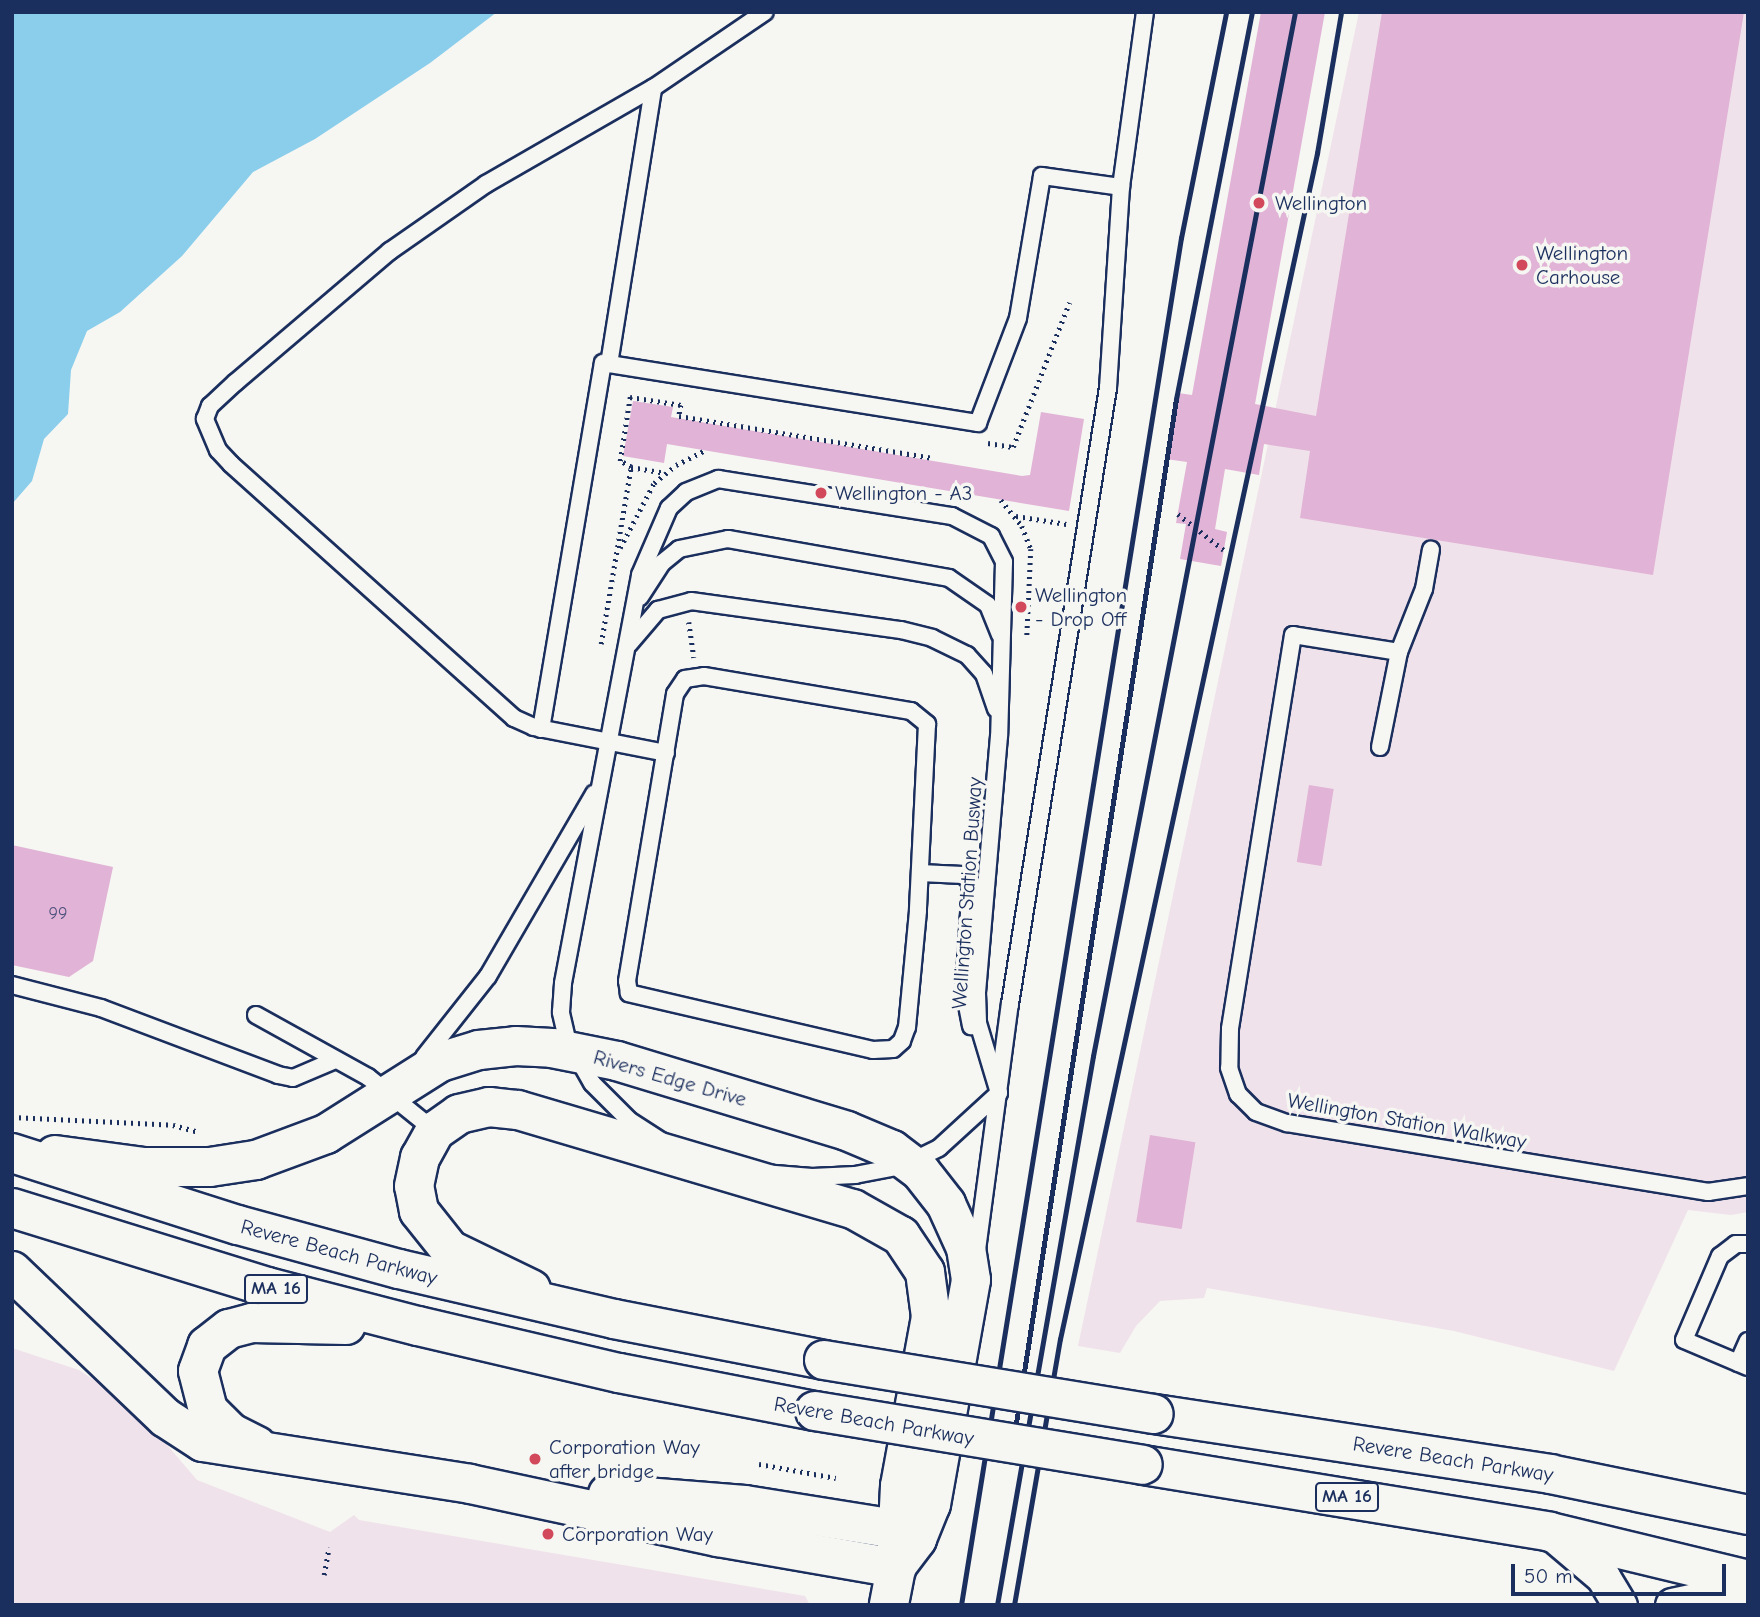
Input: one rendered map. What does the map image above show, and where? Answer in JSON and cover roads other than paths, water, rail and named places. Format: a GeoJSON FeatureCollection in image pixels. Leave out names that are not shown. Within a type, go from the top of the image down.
{"type":"FeatureCollection","features":[{"type":"Feature","properties":{"kind":"main road","name":"Rivers Edge Drive"},"geometry":{"type":"LineString","coordinates":[[12,1146],[116,1164],[226,1165],[311,1142],[422,1070],[479,1050],[534,1046],[572,1051],[864,1137],[911,1163],[938,1193],[958,1226],[969,1258],[970,1291],[934,1492],[903,1545]]}},
{"type":"Feature","properties":{"kind":"main road","name":"Rivers Edge Drive"},"geometry":{"type":"LineString","coordinates":[[435,1131],[469,1110],[508,1107],[867,1214],[901,1236],[921,1263],[931,1317],[903,1545],[889,1605]]}},
{"type":"Feature","properties":{"kind":"main road"},"geometry":{"type":"LineString","coordinates":[[435,1131],[420,1158],[414,1195],[427,1227],[450,1250],[535,1291],[667,1331]]}},
{"type":"Feature","properties":{"kind":"main road","name":"Revere Beach Parkway"},"geometry":{"type":"LineString","coordinates":[[12,1153],[305,1244],[667,1331],[824,1360],[1154,1414],[1550,1474],[1738,1510]]}},
{"type":"Feature","properties":{"kind":"main road","name":"Revere Beach Parkway"},"geometry":{"type":"LineString","coordinates":[[12,1208],[267,1287],[468,1338],[815,1411],[1550,1532],[1748,1580]]}},
{"type":"Feature","properties":{"kind":"main road"},"geometry":{"type":"LineString","coordinates":[[12,1272],[187,1435],[230,1449],[290,1455],[470,1484],[724,1502],[903,1545]]}},
{"type":"Feature","properties":{"kind":"main road"},"geometry":{"type":"LineString","coordinates":[[290,1455],[240,1438],[208,1410],[199,1381],[200,1362],[220,1334],[252,1323],[293,1321],[468,1338]]}},
{"type":"Feature","properties":{"kind":"street"},"geometry":{"type":"LineString","coordinates":[[1550,1532],[1603,1577],[1620,1605]]}},
{"type":"Feature","properties":{"kind":"street"},"geometry":{"type":"LineString","coordinates":[[1672,1605],[1701,1598],[1748,1599]]}},
{"type":"Feature","properties":{"kind":"lane"},"geometry":{"type":"LineString","coordinates":[[666,753],[541,729],[514,718],[231,464],[218,450],[205,419],[210,406],[236,382],[390,251],[486,184],[653,88],[765,12]]}},
{"type":"Feature","properties":{"kind":"lane"},"geometry":{"type":"LineString","coordinates":[[970,1291],[1107,397],[1121,187],[1145,12]]}},
{"type":"Feature","properties":{"kind":"lane"},"geometry":{"type":"LineString","coordinates":[[609,364],[653,88]]}},
{"type":"Feature","properties":{"kind":"lane"},"geometry":{"type":"LineString","coordinates":[[541,729],[603,363],[978,423],[1018,318],[1041,176],[1121,187]]}},
{"type":"Feature","properties":{"kind":"lane","name":"Wellington Station Busway"},"geometry":{"type":"LineString","coordinates":[[728,479],[933,511],[977,526],[996,542],[1004,562],[1003,648],[999,736],[977,993],[983,1043],[999,1093],[939,1148],[911,1163],[855,1175],[786,1177],[726,1170],[669,1146],[629,1120],[592,1083],[572,1051],[561,1012],[563,983],[630,619],[643,564],[669,509],[697,486],[728,479]]}},
{"type":"Feature","properties":{"kind":"lane","name":"Wellington Station Busway"},"geometry":{"type":"LineString","coordinates":[[630,619],[646,585],[671,555],[700,541],[728,539],[950,578],[988,605],[1003,648]]}},
{"type":"Feature","properties":{"kind":"lane"},"geometry":{"type":"LineString","coordinates":[[1380,747],[1399,652],[1424,589],[1431,550]]}},
{"type":"Feature","properties":{"kind":"lane","name":"Wellington Station Busway"},"geometry":{"type":"LineString","coordinates":[[622,659],[648,618],[679,602],[718,601],[911,632],[951,645],[979,667],[995,702],[999,736]]}},
{"type":"Feature","properties":{"kind":"lane","name":"Wellington Station Walkway"},"geometry":{"type":"LineString","coordinates":[[1399,652],[1293,635],[1230,1030],[1230,1074],[1244,1102],[1261,1115],[1287,1123],[1708,1192],[1748,1186]]}},
{"type":"Feature","properties":{"kind":"lane"},"geometry":{"type":"LineString","coordinates":[[697,676],[918,714],[929,737],[920,873],[907,1027],[902,1041],[893,1049],[873,1050],[634,997],[627,981],[666,753],[677,689],[685,679],[697,676]]}},
{"type":"Feature","properties":{"kind":"lane"},"geometry":{"type":"LineString","coordinates":[[389,1093],[475,996],[601,783]]}},
{"type":"Feature","properties":{"kind":"lane"},"geometry":{"type":"LineString","coordinates":[[920,873],[963,875],[971,882],[964,990],[972,1031],[999,1093]]}},
{"type":"Feature","properties":{"kind":"lane"},"geometry":{"type":"LineString","coordinates":[[12,985],[101,1008],[293,1078],[333,1061]]}},
{"type":"Feature","properties":{"kind":"lane"},"geometry":{"type":"LineString","coordinates":[[256,1015],[306,1041],[333,1061],[389,1093],[435,1131]]}},
{"type":"Feature","properties":{"kind":"lane"},"geometry":{"type":"LineString","coordinates":[[1748,1244],[1736,1244],[1720,1256],[1684,1340],[1743,1365],[1748,1341]]}},
{"type":"Feature","properties":{"kind":"water"},"geometry":{"type":"Polygon","coordinates":[[[12,12],[497,12],[430,63],[315,139],[253,172],[182,256],[120,312],[87,331],[71,370],[68,414],[44,439],[32,481],[12,504],[12,12]]]}},
{"type":"Feature","properties":{"kind":"railway"},"geometry":{"type":"LineString","coordinates":[[961,1605],[1181,238],[1226,12]]}},
{"type":"Feature","properties":{"kind":"railway"},"geometry":{"type":"LineString","coordinates":[[1016,1423],[1176,399],[1252,12]]}},
{"type":"Feature","properties":{"kind":"railway"},"geometry":{"type":"LineString","coordinates":[[997,1605],[1093,1056],[1295,12]]}},
{"type":"Feature","properties":{"kind":"railway"},"geometry":{"type":"LineString","coordinates":[[1014,1605],[1060,1339],[1317,153],[1341,12]]}},
{"type":"Feature","properties":{"kind":"place","name":"Wellington"},"geometry":{"type":"Point","coordinates":[1259,203]}},
{"type":"Feature","properties":{"kind":"place","name":"Wellington Carhouse"},"geometry":{"type":"Point","coordinates":[1522,265]}},
{"type":"Feature","properties":{"kind":"place","name":"Wellington - A3"},"geometry":{"type":"Point","coordinates":[821,493]}},
{"type":"Feature","properties":{"kind":"place","name":"Wellington - Drop Off"},"geometry":{"type":"Point","coordinates":[1021,607]}},
{"type":"Feature","properties":{"kind":"place","name":"Corporation Way after bridge"},"geometry":{"type":"Point","coordinates":[535,1459]}},
{"type":"Feature","properties":{"kind":"place","name":"Corporation Way"},"geometry":{"type":"Point","coordinates":[548,1534]}}]}
